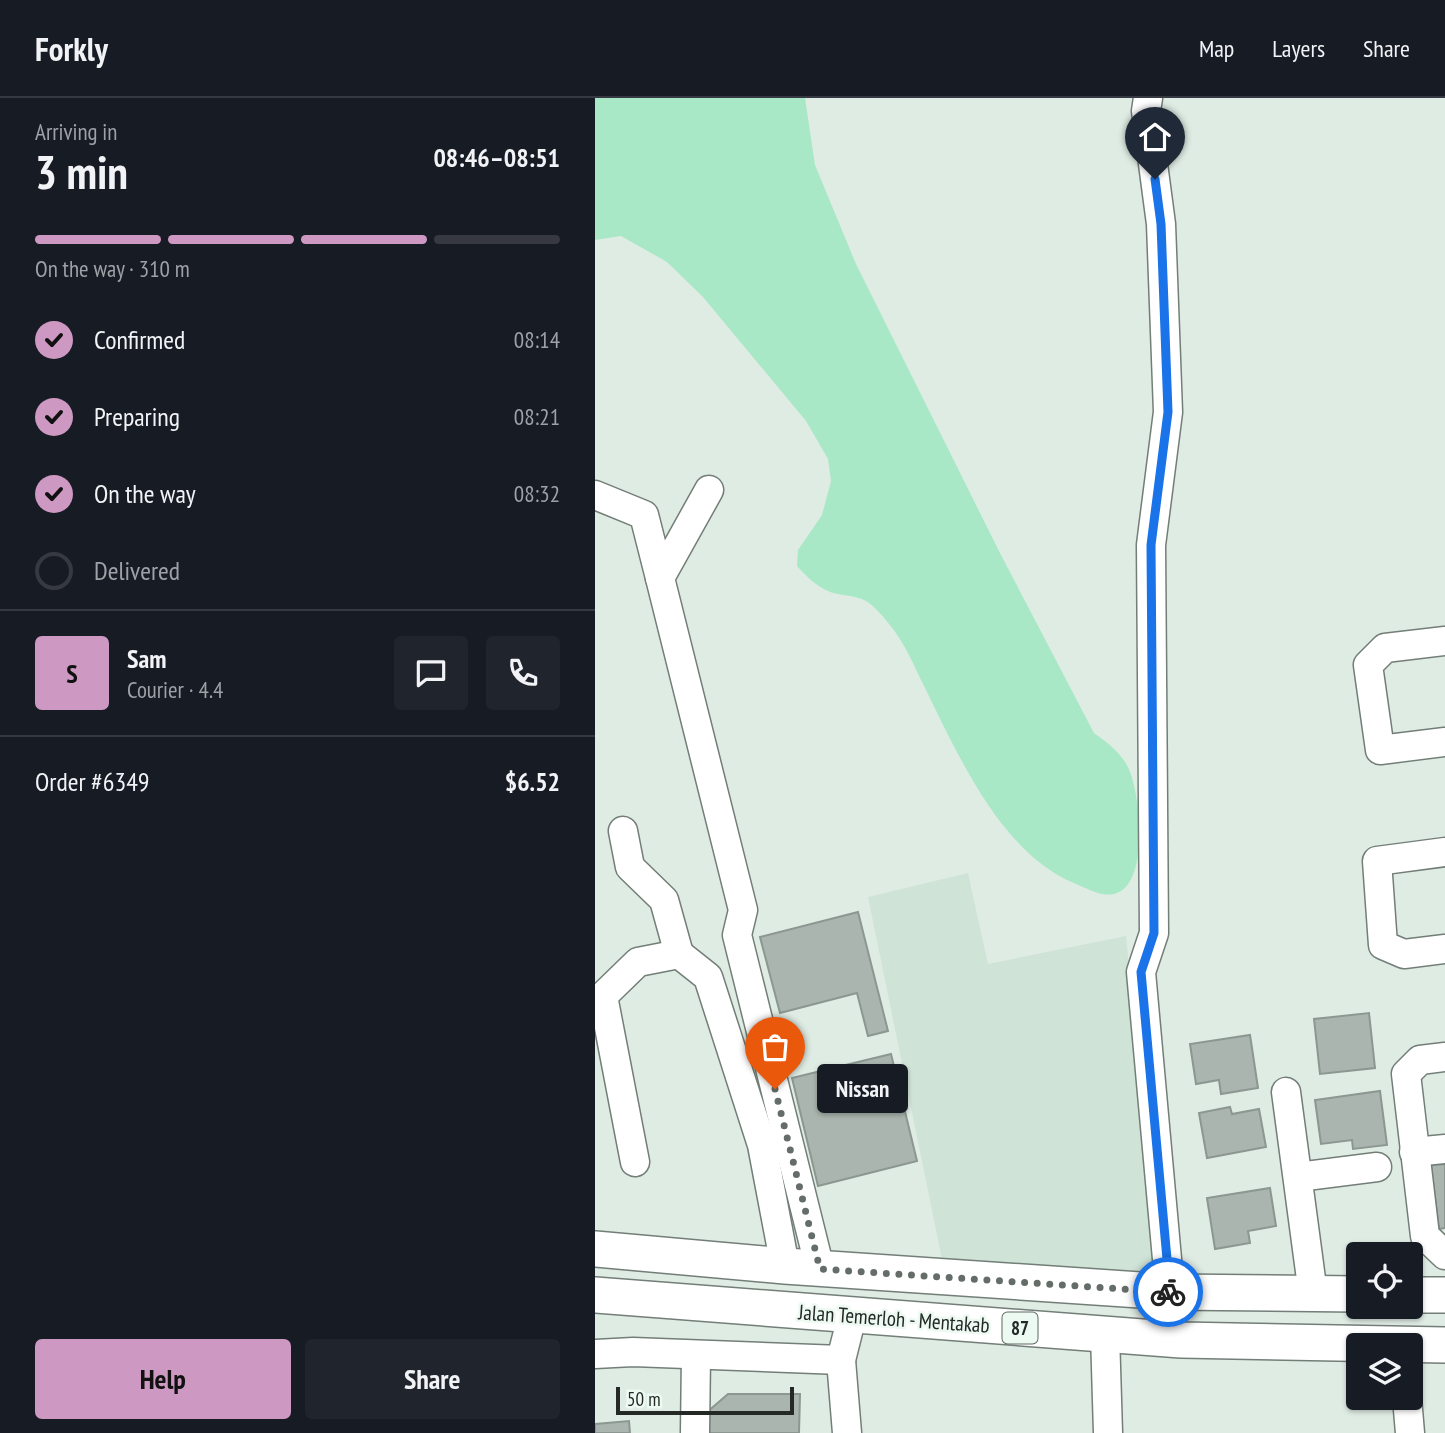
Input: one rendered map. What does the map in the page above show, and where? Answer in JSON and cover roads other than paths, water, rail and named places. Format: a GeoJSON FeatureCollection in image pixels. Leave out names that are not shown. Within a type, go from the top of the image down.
{"type":"FeatureCollection","features":[{"type":"Feature","properties":{"kind":"main road","name":"87"},"geometry":{"type":"LineString","coordinates":[[595,1249],[820,1269],[1170,1292],[1346,1294]]}},
{"type":"Feature","properties":{"kind":"main road","name":"Jalan Temerloh - Mentakab"},"geometry":{"type":"LineString","coordinates":[[595,1295],[1181,1340],[1445,1345]]}},
{"type":"Feature","properties":{"kind":"main road"},"geometry":{"type":"LineString","coordinates":[[1423,1295],[1445,1295]]}},
{"type":"Feature","properties":{"kind":"street"},"geometry":{"type":"LineString","coordinates":[[1148,98],[1146,111],[1161,224],[1168,412],[1151,545],[1154,933],[1141,972],[1170,1292]]}},
{"type":"Feature","properties":{"kind":"street"},"geometry":{"type":"LineString","coordinates":[[660,578],[709,490]]}},
{"type":"Feature","properties":{"kind":"street"},"geometry":{"type":"LineString","coordinates":[[595,495],[644,514],[743,910],[737,935],[820,1269]]}},
{"type":"Feature","properties":{"kind":"street"},"geometry":{"type":"LineString","coordinates":[[1445,641],[1385,648],[1368,665],[1380,750],[1445,742]]}},
{"type":"Feature","properties":{"kind":"street"},"geometry":{"type":"LineString","coordinates":[[623,831],[630,867],[664,900],[678,954],[708,977],[762,1145],[785,1266]]}},
{"type":"Feature","properties":{"kind":"street"},"geometry":{"type":"LineString","coordinates":[[1445,852],[1377,861],[1383,945],[1404,954],[1445,949]]}},
{"type":"Feature","properties":{"kind":"street"},"geometry":{"type":"LineString","coordinates":[[635,1162],[599,992],[638,962],[678,954]]}},
{"type":"Feature","properties":{"kind":"street"},"geometry":{"type":"LineString","coordinates":[[1445,1057],[1420,1060],[1406,1074],[1425,1236],[1445,1255]]}},
{"type":"Feature","properties":{"kind":"street"},"geometry":{"type":"LineString","coordinates":[[1286,1092],[1313,1294]]}},
{"type":"Feature","properties":{"kind":"street"},"geometry":{"type":"LineString","coordinates":[[1414,1152],[1445,1149]]}},
{"type":"Feature","properties":{"kind":"street"},"geometry":{"type":"LineString","coordinates":[[1298,1177],[1377,1167]]}},
{"type":"Feature","properties":{"kind":"street"},"geometry":{"type":"LineString","coordinates":[[847,1433],[841,1360],[852,1316]]}},
{"type":"Feature","properties":{"kind":"street"},"geometry":{"type":"LineString","coordinates":[[1105,1334],[1108,1433]]}},
{"type":"Feature","properties":{"kind":"street"},"geometry":{"type":"LineString","coordinates":[[595,1354],[633,1352],[841,1360]]}},
{"type":"Feature","properties":{"kind":"street"},"geometry":{"type":"LineString","coordinates":[[695,1433],[696,1355]]}},
{"type":"Feature","properties":{"kind":"street"},"geometry":{"type":"LineString","coordinates":[[1408,1410],[1410,1433]]}},
{"type":"Feature","properties":{"kind":"place","name":"Nissan"},"geometry":{"type":"Point","coordinates":[775,1089]}}]}
